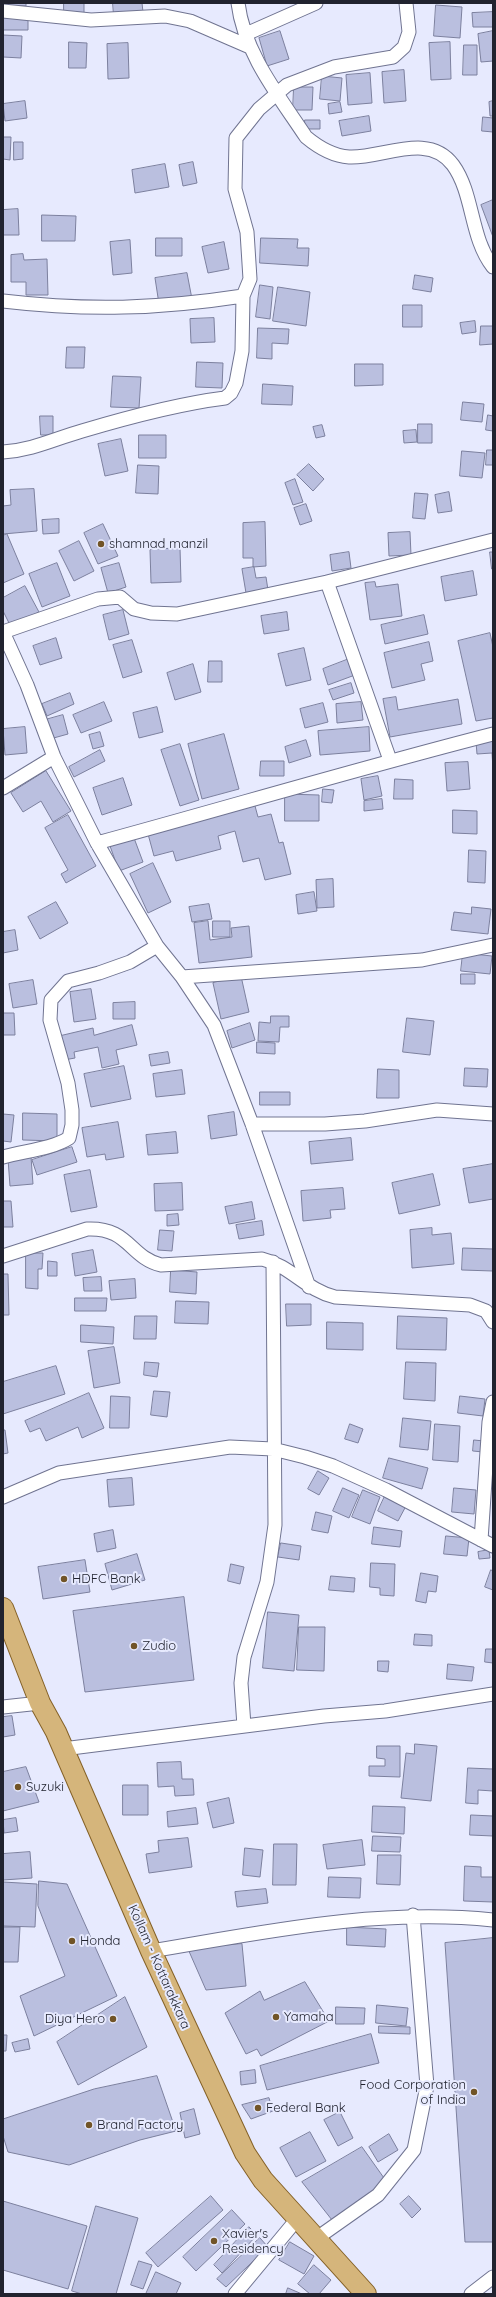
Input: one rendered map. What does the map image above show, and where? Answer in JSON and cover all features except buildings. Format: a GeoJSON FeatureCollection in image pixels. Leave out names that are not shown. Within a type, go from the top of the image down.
{"type":"FeatureCollection","features":[{"type":"Feature","properties":{"kind":"main road","name":"Kollam - Kottarakkara"},"geometry":{"type":"LineString","coordinates":[[3,1608],[40,1703],[63,1749],[151,1951],[245,2153],[263,2180],[366,2294]]}},
{"type":"Feature","properties":{"kind":"street"},"geometry":{"type":"LineString","coordinates":[[238,3],[240,20],[250,47],[306,137],[319,148],[349,157],[421,147],[439,154],[453,164],[461,180],[481,247],[493,267]]}},
{"type":"Feature","properties":{"kind":"street"},"geometry":{"type":"LineString","coordinates":[[246,34],[316,3]]}},
{"type":"Feature","properties":{"kind":"street"},"geometry":{"type":"LineString","coordinates":[[3,452],[39,446],[81,431],[150,412],[225,398],[231,393],[236,383],[242,351],[243,296],[250,279],[247,232],[235,189],[236,138],[258,109],[287,85],[334,67],[393,57],[404,47],[409,32],[406,3]]}},
{"type":"Feature","properties":{"kind":"street"},"geometry":{"type":"LineString","coordinates":[[3,11],[91,20],[165,16],[190,21],[250,47]]}},
{"type":"Feature","properties":{"kind":"street"},"geometry":{"type":"LineString","coordinates":[[3,301],[64,307],[140,308],[184,305],[243,296]]}},
{"type":"Feature","properties":{"kind":"street"},"geometry":{"type":"LineString","coordinates":[[309,1287],[252,1124],[214,1025],[182,977],[157,946],[97,843],[54,757],[27,685],[3,632],[98,599],[120,598],[134,609],[151,613],[177,614],[327,582],[493,540]]}},
{"type":"Feature","properties":{"kind":"street"},"geometry":{"type":"LineString","coordinates":[[327,582],[390,760]]}},
{"type":"Feature","properties":{"kind":"street"},"geometry":{"type":"LineString","coordinates":[[97,843],[287,791],[390,760],[493,734]]}},
{"type":"Feature","properties":{"kind":"street"},"geometry":{"type":"LineString","coordinates":[[3,788],[54,757]]}},
{"type":"Feature","properties":{"kind":"street"},"geometry":{"type":"LineString","coordinates":[[182,977],[422,960],[493,945]]}},
{"type":"Feature","properties":{"kind":"street"},"geometry":{"type":"LineString","coordinates":[[3,1156],[35,1148],[57,1146],[68,1138],[72,1125],[72,1110],[68,1083],[50,1020],[51,1000],[68,981],[99,973],[130,962],[157,946]]}},
{"type":"Feature","properties":{"kind":"street"},"geometry":{"type":"LineString","coordinates":[[252,1124],[352,1122],[437,1110],[493,1114]]}},
{"type":"Feature","properties":{"kind":"street"},"geometry":{"type":"LineString","coordinates":[[3,1256],[87,1229],[99,1228],[110,1230],[152,1262],[161,1265],[250,1259],[274,1262],[309,1287],[320,1293],[335,1297],[470,1305],[491,1313]]}},
{"type":"Feature","properties":{"kind":"street"},"geometry":{"type":"LineString","coordinates":[[244,1726],[241,1683],[244,1657],[264,1595],[273,1551],[276,1497],[273,1449],[274,1262]]}},
{"type":"Feature","properties":{"kind":"street"},"geometry":{"type":"LineString","coordinates":[[481,1540],[489,1422],[493,1402]]}},
{"type":"Feature","properties":{"kind":"street"},"geometry":{"type":"LineString","coordinates":[[3,1497],[59,1473],[230,1447],[273,1449],[304,1456],[332,1466],[386,1490],[493,1546]]}},
{"type":"Feature","properties":{"kind":"street"},"geometry":{"type":"LineString","coordinates":[[63,1749],[244,1726],[385,1711],[493,1694]]}},
{"type":"Feature","properties":{"kind":"street"},"geometry":{"type":"LineString","coordinates":[[3,1707],[40,1703]]}},
{"type":"Feature","properties":{"kind":"street"},"geometry":{"type":"LineString","coordinates":[[317,2238],[378,2195],[414,2150],[427,2086],[413,1915]]}},
{"type":"Feature","properties":{"kind":"street"},"geometry":{"type":"LineString","coordinates":[[151,1951],[317,1923],[413,1915],[493,1920]]}},
{"type":"Feature","properties":{"kind":"street"},"geometry":{"type":"LineString","coordinates":[[235,2294],[298,2218]]}},
{"type":"Feature","properties":{"kind":"street"},"geometry":{"type":"LineString","coordinates":[[471,2294],[493,2277]]}},
{"type":"Feature","properties":{"kind":"place","name":"shamnad manzil"},"geometry":{"type":"Point","coordinates":[101,544]}},
{"type":"Feature","properties":{"kind":"place","name":"HDFC Bank"},"geometry":{"type":"Point","coordinates":[64,1579]}},
{"type":"Feature","properties":{"kind":"place","name":"Zudio"},"geometry":{"type":"Point","coordinates":[134,1646]}},
{"type":"Feature","properties":{"kind":"place","name":"Suzuki"},"geometry":{"type":"Point","coordinates":[18,1787]}},
{"type":"Feature","properties":{"kind":"place","name":"Honda"},"geometry":{"type":"Point","coordinates":[72,1941]}},
{"type":"Feature","properties":{"kind":"place","name":"Yamaha"},"geometry":{"type":"Point","coordinates":[276,2017]}},
{"type":"Feature","properties":{"kind":"place","name":"Diya Hero"},"geometry":{"type":"Point","coordinates":[113,2019]}},
{"type":"Feature","properties":{"kind":"place","name":"Food Corporation of India"},"geometry":{"type":"Point","coordinates":[474,2092]}},
{"type":"Feature","properties":{"kind":"place","name":"Federal Bank"},"geometry":{"type":"Point","coordinates":[258,2108]}},
{"type":"Feature","properties":{"kind":"place","name":"Brand Factory"},"geometry":{"type":"Point","coordinates":[89,2125]}},
{"type":"Feature","properties":{"kind":"place","name":"Xavier's Residency"},"geometry":{"type":"Point","coordinates":[214,2241]}}]}
